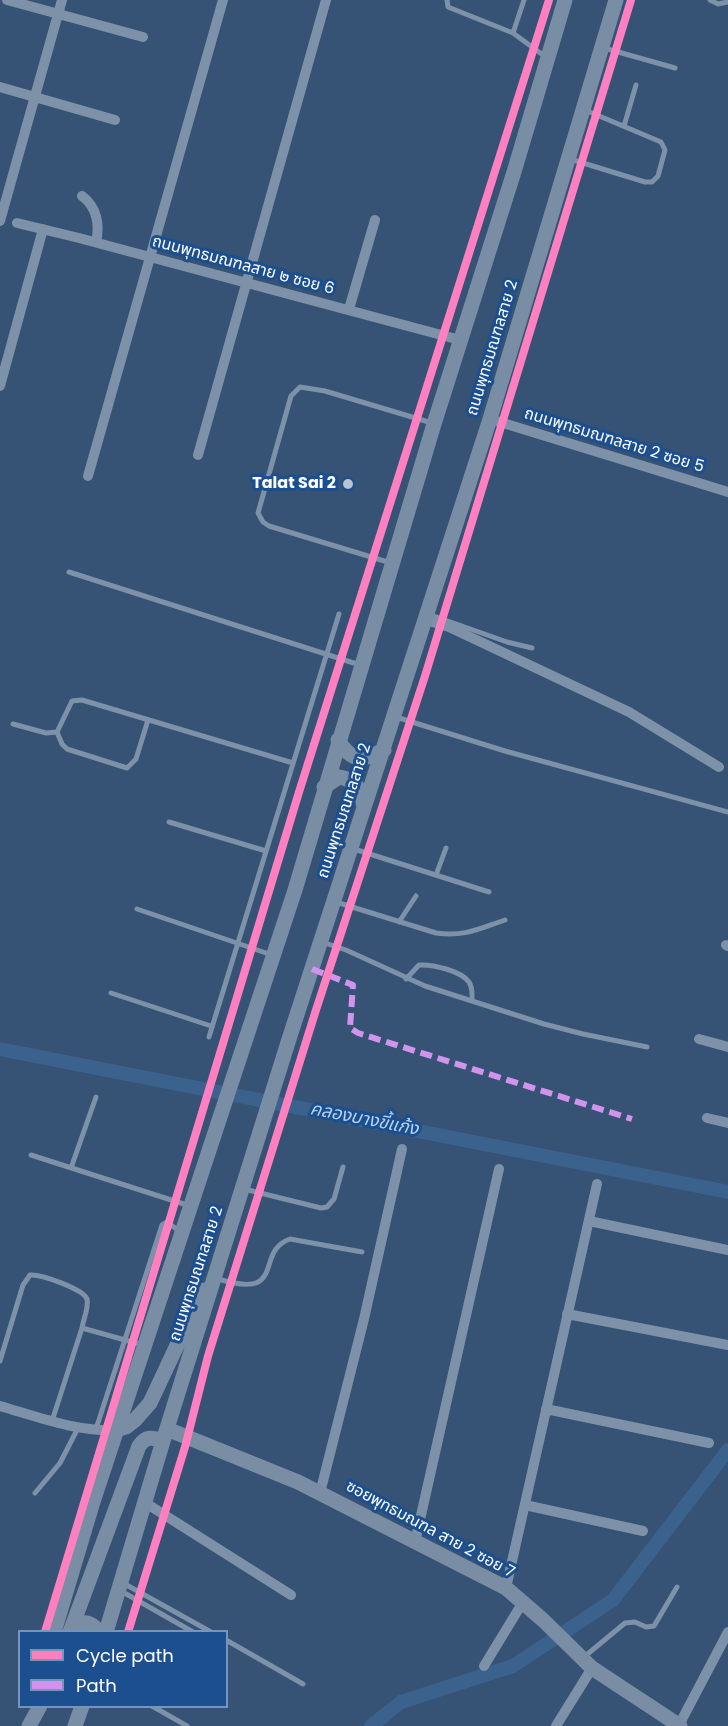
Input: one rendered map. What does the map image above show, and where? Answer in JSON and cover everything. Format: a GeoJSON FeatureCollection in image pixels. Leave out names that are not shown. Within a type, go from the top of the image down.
{"type":"FeatureCollection","features":[{"type":"Feature","properties":{"kind":"main road","name":"ถนนพุทธมณฑลสาย 2"},"geometry":{"type":"LineString","coordinates":[[55,1630],[117,1430],[295,890],[434,424],[566,0]]}},
{"type":"Feature","properties":{"kind":"main road","name":"ถนนพุทธมณฑลสาย 2"},"geometry":{"type":"LineString","coordinates":[[107,1630],[144,1502],[290,1036],[490,419],[616,0]]}},
{"type":"Feature","properties":{"kind":"main road"},"geometry":{"type":"LineString","coordinates":[[338,740],[344,750],[360,759],[371,757],[384,750]]}},
{"type":"Feature","properties":{"kind":"main road"},"geometry":{"type":"LineString","coordinates":[[324,787],[339,777],[355,783],[360,790],[364,807]]}},
{"type":"Feature","properties":{"kind":"main road"},"geometry":{"type":"LineString","coordinates":[[117,1430],[126,1427],[150,1403],[229,1232]]}},
{"type":"Feature","properties":{"kind":"main road"},"geometry":{"type":"LineString","coordinates":[[71,1630],[139,1446],[144,1439],[165,1435]]}},
{"type":"Feature","properties":{"kind":"main road","name":"ซอยพุทธมณฑล สาย 2 ซอย 7"},"geometry":{"type":"LineString","coordinates":[[165,1435],[298,1482],[506,1588],[587,1663],[680,1726]]}},
{"type":"Feature","properties":{"kind":"main road"},"geometry":{"type":"LineString","coordinates":[[71,1630],[79,1622],[90,1623],[97,1630]]}},
{"type":"Feature","properties":{"kind":"main road"},"geometry":{"type":"LineString","coordinates":[[27,1726],[31,1708]]}},
{"type":"Feature","properties":{"kind":"main road"},"geometry":{"type":"LineString","coordinates":[[27,1726],[39,1708]]}},
{"type":"Feature","properties":{"kind":"main road"},"geometry":{"type":"LineString","coordinates":[[75,1726],[82,1708]]}},
{"type":"Feature","properties":{"kind":"street"},"geometry":{"type":"LineString","coordinates":[[7,0],[143,37]]}},
{"type":"Feature","properties":{"kind":"street"},"geometry":{"type":"LineString","coordinates":[[0,221],[5,184],[35,97],[62,0]]}},
{"type":"Feature","properties":{"kind":"street"},"geometry":{"type":"LineString","coordinates":[[88,476],[224,0]]}},
{"type":"Feature","properties":{"kind":"street"},"geometry":{"type":"LineString","coordinates":[[198,455],[326,0]]}},
{"type":"Feature","properties":{"kind":"street"},"geometry":{"type":"LineString","coordinates":[[0,87],[115,120]]}},
{"type":"Feature","properties":{"kind":"street"},"geometry":{"type":"LineString","coordinates":[[82,196],[91,203],[97,221],[99,229],[96,242]]}},
{"type":"Feature","properties":{"kind":"street"},"geometry":{"type":"LineString","coordinates":[[349,309],[375,220]]}},
{"type":"Feature","properties":{"kind":"street","name":"ถนนพุทธมณฑลสาย ๒ ซอย 6"},"geometry":{"type":"LineString","coordinates":[[17,223],[96,242],[460,340]]}},
{"type":"Feature","properties":{"kind":"street"},"geometry":{"type":"LineString","coordinates":[[0,386],[43,229]]}},
{"type":"Feature","properties":{"kind":"street","name":"ถนนพุทธมณฑลสาย 2 ซอย 5"},"geometry":{"type":"LineString","coordinates":[[490,419],[728,492]]}},
{"type":"Feature","properties":{"kind":"street"},"geometry":{"type":"LineString","coordinates":[[427,617],[629,712],[719,767]]}},
{"type":"Feature","properties":{"kind":"street"},"geometry":{"type":"LineString","coordinates":[[699,1039],[728,1047]]}},
{"type":"Feature","properties":{"kind":"street"},"geometry":{"type":"LineString","coordinates":[[707,1118],[728,1123]]}},
{"type":"Feature","properties":{"kind":"street"},"geometry":{"type":"LineString","coordinates":[[320,1493],[364,1320],[402,1149]]}},
{"type":"Feature","properties":{"kind":"street"},"geometry":{"type":"LineString","coordinates":[[415,1542],[499,1169]]}},
{"type":"Feature","properties":{"kind":"street"},"geometry":{"type":"LineString","coordinates":[[506,1588],[597,1184]]}},
{"type":"Feature","properties":{"kind":"street"},"geometry":{"type":"LineString","coordinates":[[589,1221],[728,1250]]}},
{"type":"Feature","properties":{"kind":"street"},"geometry":{"type":"LineString","coordinates":[[567,1314],[728,1345]]}},
{"type":"Feature","properties":{"kind":"street"},"geometry":{"type":"LineString","coordinates":[[0,1406],[78,1428],[95,1431],[117,1430]]}},
{"type":"Feature","properties":{"kind":"street"},"geometry":{"type":"LineString","coordinates":[[546,1409],[709,1443]]}},
{"type":"Feature","properties":{"kind":"street"},"geometry":{"type":"LineString","coordinates":[[144,1502],[291,1595]]}},
{"type":"Feature","properties":{"kind":"street"},"geometry":{"type":"LineString","coordinates":[[525,1504],[643,1531]]}},
{"type":"Feature","properties":{"kind":"street"},"geometry":{"type":"LineString","coordinates":[[484,1666],[523,1602]]}},
{"type":"Feature","properties":{"kind":"street"},"geometry":{"type":"LineString","coordinates":[[680,1726],[728,1632]]}},
{"type":"Feature","properties":{"kind":"street"},"geometry":{"type":"LineString","coordinates":[[556,1726],[587,1663]]}},
{"type":"Feature","properties":{"kind":"lane"},"geometry":{"type":"LineString","coordinates":[[447,0],[448,7],[513,33],[548,59]]}},
{"type":"Feature","properties":{"kind":"lane"},"geometry":{"type":"LineString","coordinates":[[513,33],[524,0]]}},
{"type":"Feature","properties":{"kind":"lane"},"geometry":{"type":"LineString","coordinates":[[710,0],[718,4],[728,2]]}},
{"type":"Feature","properties":{"kind":"lane"},"geometry":{"type":"LineString","coordinates":[[601,47],[675,68]]}},
{"type":"Feature","properties":{"kind":"lane"},"geometry":{"type":"LineString","coordinates":[[624,126],[636,85]]}},
{"type":"Feature","properties":{"kind":"lane"},"geometry":{"type":"LineString","coordinates":[[569,158],[645,182],[656,180],[665,150],[658,140],[583,109]]}},
{"type":"Feature","properties":{"kind":"lane"},"geometry":{"type":"LineString","coordinates":[[392,564],[269,526],[263,522],[258,513],[291,396],[300,387],[325,391],[434,424]]}},
{"type":"Feature","properties":{"kind":"lane"},"geometry":{"type":"LineString","coordinates":[[69,572],[362,666]]}},
{"type":"Feature","properties":{"kind":"lane"},"geometry":{"type":"LineString","coordinates":[[208,1036],[339,615]]}},
{"type":"Feature","properties":{"kind":"lane"},"geometry":{"type":"LineString","coordinates":[[427,617],[532,648]]}},
{"type":"Feature","properties":{"kind":"lane"},"geometry":{"type":"LineString","coordinates":[[148,720],[136,759],[127,768],[67,749],[57,732],[72,700],[82,700],[292,763]]}},
{"type":"Feature","properties":{"kind":"lane"},"geometry":{"type":"LineString","coordinates":[[394,717],[505,751],[728,812]]}},
{"type":"Feature","properties":{"kind":"lane"},"geometry":{"type":"LineString","coordinates":[[13,724],[46,733],[57,732]]}},
{"type":"Feature","properties":{"kind":"lane"},"geometry":{"type":"LineString","coordinates":[[169,822],[266,851]]}},
{"type":"Feature","properties":{"kind":"lane"},"geometry":{"type":"LineString","coordinates":[[351,848],[489,892]]}},
{"type":"Feature","properties":{"kind":"lane"},"geometry":{"type":"LineString","coordinates":[[436,875],[446,848]]}},
{"type":"Feature","properties":{"kind":"lane"},"geometry":{"type":"LineString","coordinates":[[399,922],[416,896]]}},
{"type":"Feature","properties":{"kind":"lane"},"geometry":{"type":"LineString","coordinates":[[334,901],[436,933],[453,935],[464,934],[505,920]]}},
{"type":"Feature","properties":{"kind":"lane"},"geometry":{"type":"LineString","coordinates":[[137,909],[273,955]]}},
{"type":"Feature","properties":{"kind":"lane"},"geometry":{"type":"LineString","coordinates":[[321,942],[373,962],[406,979],[472,1001],[573,1032],[647,1047]]}},
{"type":"Feature","properties":{"kind":"lane"},"geometry":{"type":"LineString","coordinates":[[406,979],[419,965],[446,970],[468,981],[471,986],[472,1001]]}},
{"type":"Feature","properties":{"kind":"lane"},"geometry":{"type":"LineString","coordinates":[[111,993],[212,1026]]}},
{"type":"Feature","properties":{"kind":"lane"},"geometry":{"type":"LineString","coordinates":[[71,1168],[96,1097]]}},
{"type":"Feature","properties":{"kind":"lane"},"geometry":{"type":"LineString","coordinates":[[30,1155],[192,1206]]}},
{"type":"Feature","properties":{"kind":"lane"},"geometry":{"type":"LineString","coordinates":[[243,1189],[321,1208],[327,1207],[334,1199],[343,1167]]}},
{"type":"Feature","properties":{"kind":"lane"},"geometry":{"type":"LineString","coordinates":[[95,1431],[162,1225],[167,1222],[183,1234]]}},
{"type":"Feature","properties":{"kind":"lane"},"geometry":{"type":"LineString","coordinates":[[214,1278],[241,1286],[256,1284],[265,1276],[277,1249],[290,1239],[363,1252]]}},
{"type":"Feature","properties":{"kind":"lane"},"geometry":{"type":"LineString","coordinates":[[0,1361],[23,1285],[30,1275],[46,1278],[81,1291],[87,1304],[82,1328],[52,1421]]}},
{"type":"Feature","properties":{"kind":"lane"},"geometry":{"type":"LineString","coordinates":[[82,1328],[145,1346]]}},
{"type":"Feature","properties":{"kind":"lane"},"geometry":{"type":"LineString","coordinates":[[35,1493],[60,1463],[78,1428]]}},
{"type":"Feature","properties":{"kind":"lane"},"geometry":{"type":"LineString","coordinates":[[119,1586],[190,1630]]}},
{"type":"Feature","properties":{"kind":"lane"},"geometry":{"type":"LineString","coordinates":[[119,1586],[207,1630]]}},
{"type":"Feature","properties":{"kind":"lane"},"geometry":{"type":"LineString","coordinates":[[587,1663],[625,1623],[635,1622],[646,1628],[654,1626],[677,1587]]}},
{"type":"Feature","properties":{"kind":"lane"},"geometry":{"type":"LineString","coordinates":[[228,1642],[303,1684]]}},
{"type":"Feature","properties":{"kind":"lane"},"geometry":{"type":"LineString","coordinates":[[154,1708],[187,1726]]}},
{"type":"Feature","properties":{"kind":"waterway","name":"คลองบางขี้แก้ง"},"geometry":{"type":"LineString","coordinates":[[0,1049],[728,1192]]}},
{"type":"Feature","properties":{"kind":"waterway"},"geometry":{"type":"LineString","coordinates":[[371,1726],[401,1702],[513,1666],[613,1600],[728,1450]]}},
{"type":"Feature","properties":{"kind":"marked path"},"geometry":{"type":"LineString","coordinates":[[312,969],[353,985],[350,1028],[358,1033],[632,1119]]}},
{"type":"Feature","properties":{"kind":"cycle path"},"geometry":{"type":"LineString","coordinates":[[46,1630],[299,792],[549,0]]}},
{"type":"Feature","properties":{"kind":"cycle path"},"geometry":{"type":"LineString","coordinates":[[129,1630],[185,1447],[208,1356],[315,1013],[425,676],[631,0]]}},
{"type":"Feature","properties":{"kind":"place","name":"Talat Sai 2"},"geometry":{"type":"Point","coordinates":[348,484]}}]}
